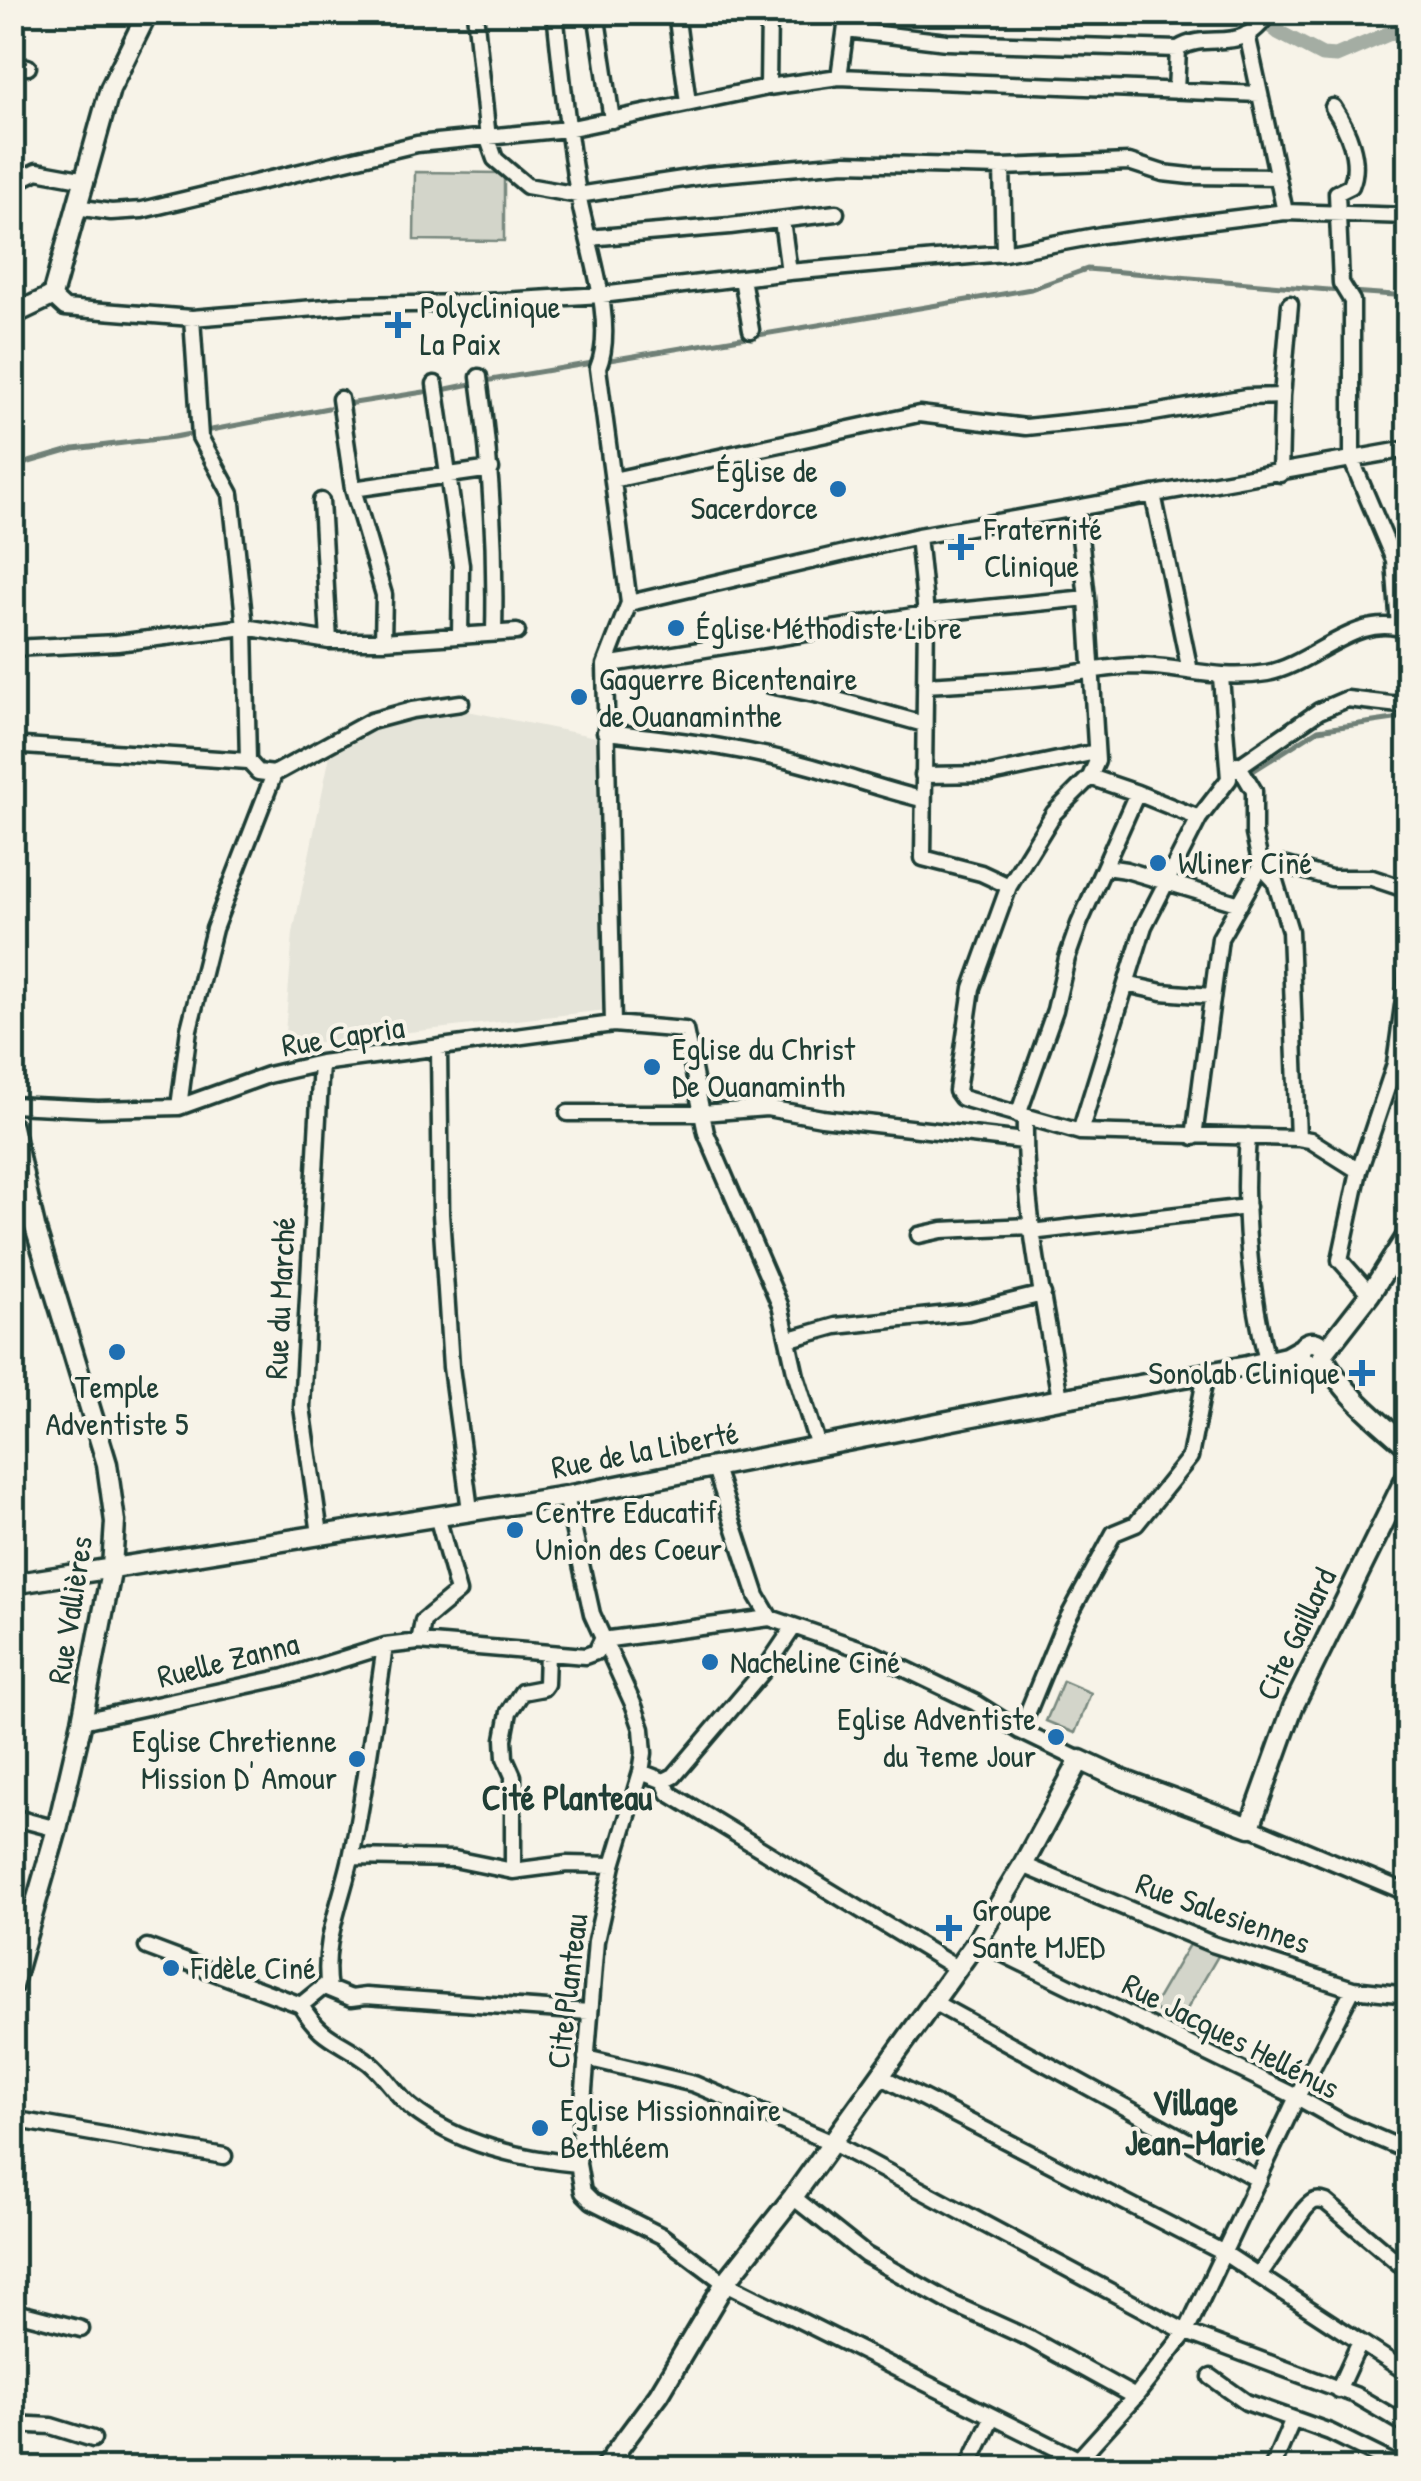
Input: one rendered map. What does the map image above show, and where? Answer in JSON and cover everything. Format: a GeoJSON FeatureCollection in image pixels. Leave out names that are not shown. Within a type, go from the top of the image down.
{"type":"FeatureCollection","features":[{"type":"Feature","properties":{"kind":"street"},"geometry":{"type":"LineString","coordinates":[[12,315],[52,296],[110,89],[148,12]]}},
{"type":"Feature","properties":{"kind":"street"},"geometry":{"type":"LineString","coordinates":[[475,12],[488,138],[495,159],[527,186],[578,195],[709,174],[844,163],[1002,167],[1128,162],[1163,173],[1190,176],[1278,177]]}},
{"type":"Feature","properties":{"kind":"street"},"geometry":{"type":"LineString","coordinates":[[556,12],[567,130],[602,295],[600,363],[629,603],[604,665],[613,1024]]}},
{"type":"Feature","properties":{"kind":"street"},"geometry":{"type":"LineString","coordinates":[[596,12],[612,120]]}},
{"type":"Feature","properties":{"kind":"street"},"geometry":{"type":"LineString","coordinates":[[676,12],[688,103]]}},
{"type":"Feature","properties":{"kind":"street"},"geometry":{"type":"LineString","coordinates":[[768,12],[768,87]]}},
{"type":"Feature","properties":{"kind":"street"},"geometry":{"type":"LineString","coordinates":[[840,77],[848,12]]}},
{"type":"Feature","properties":{"kind":"street"},"geometry":{"type":"LineString","coordinates":[[846,30],[947,42],[1178,49],[1186,44],[1239,40],[1268,15]]}},
{"type":"Feature","properties":{"kind":"street"},"geometry":{"type":"LineString","coordinates":[[1251,31],[1285,212]]}},
{"type":"Feature","properties":{"kind":"street"},"geometry":{"type":"LineString","coordinates":[[1176,91],[1178,49]]}},
{"type":"Feature","properties":{"kind":"street"},"geometry":{"type":"LineString","coordinates":[[76,207],[111,212],[142,210],[418,144],[567,130],[768,87],[840,77],[1260,94]]}},
{"type":"Feature","properties":{"kind":"street"},"geometry":{"type":"LineString","coordinates":[[925,685],[1139,666],[1221,677],[1271,673],[1362,629],[1404,629],[1394,560],[1352,462],[1352,301],[1345,291],[1337,193],[1352,186],[1356,174],[1344,123],[1332,107]]}},
{"type":"Feature","properties":{"kind":"street"},"geometry":{"type":"LineString","coordinates":[[1002,167],[1004,253]]}},
{"type":"Feature","properties":{"kind":"street"},"geometry":{"type":"LineString","coordinates":[[12,178],[37,171],[86,180]]}},
{"type":"Feature","properties":{"kind":"street"},"geometry":{"type":"LineString","coordinates":[[52,296],[66,308],[192,318],[352,305],[469,303],[602,295],[789,272],[1004,253],[1101,235],[1285,212],[1408,216]]}},
{"type":"Feature","properties":{"kind":"street"},"geometry":{"type":"LineString","coordinates":[[588,238],[836,213]]}},
{"type":"Feature","properties":{"kind":"street"},"geometry":{"type":"LineString","coordinates":[[782,220],[789,272]]}},
{"type":"Feature","properties":{"kind":"street"},"geometry":{"type":"LineString","coordinates":[[742,278],[752,330]]}},
{"type":"Feature","properties":{"kind":"street"},"geometry":{"type":"LineString","coordinates":[[1280,474],[1290,304]]}},
{"type":"Feature","properties":{"kind":"street"},"geometry":{"type":"LineString","coordinates":[[192,318],[199,431],[231,494],[245,627],[248,762]]}},
{"type":"Feature","properties":{"kind":"street"},"geometry":{"type":"LineString","coordinates":[[479,377],[492,469],[494,633]]}},
{"type":"Feature","properties":{"kind":"street"},"geometry":{"type":"LineString","coordinates":[[435,384],[461,565],[460,636]]}},
{"type":"Feature","properties":{"kind":"street"},"geometry":{"type":"LineString","coordinates":[[612,480],[918,414],[1026,427],[1142,415],[1246,397],[1282,396]]}},
{"type":"Feature","properties":{"kind":"street"},"geometry":{"type":"LineString","coordinates":[[340,399],[353,489],[384,595],[383,641]]}},
{"type":"Feature","properties":{"kind":"street"},"geometry":{"type":"LineString","coordinates":[[629,603],[918,536],[1408,450]]}},
{"type":"Feature","properties":{"kind":"street"},"geometry":{"type":"LineString","coordinates":[[353,489],[492,469]]}},
{"type":"Feature","properties":{"kind":"street"},"geometry":{"type":"LineString","coordinates":[[1153,494],[1190,671]]}},
{"type":"Feature","properties":{"kind":"street"},"geometry":{"type":"LineString","coordinates":[[321,501],[329,640]]}},
{"type":"Feature","properties":{"kind":"street"},"geometry":{"type":"LineString","coordinates":[[1077,511],[1097,760],[1090,778],[1054,813],[1009,886],[972,988],[957,1092],[962,1098],[1080,1132],[1310,1140],[1359,1170]]}},
{"type":"Feature","properties":{"kind":"street"},"geometry":{"type":"LineString","coordinates":[[918,536],[926,614],[922,858],[981,873],[1009,886]]}},
{"type":"Feature","properties":{"kind":"street"},"geometry":{"type":"LineString","coordinates":[[604,665],[926,614],[1086,598]]}},
{"type":"Feature","properties":{"kind":"street"},"geometry":{"type":"LineString","coordinates":[[12,648],[117,643],[245,627],[329,640],[383,641],[517,632]]}},
{"type":"Feature","properties":{"kind":"street"},"geometry":{"type":"LineString","coordinates":[[1221,677],[1229,779]]}},
{"type":"Feature","properties":{"kind":"street"},"geometry":{"type":"LineString","coordinates":[[770,684],[924,724]]}},
{"type":"Feature","properties":{"kind":"street"},"geometry":{"type":"LineString","coordinates":[[1080,1132],[1144,926],[1199,818],[1238,764],[1319,711],[1347,699],[1408,706]]}},
{"type":"Feature","properties":{"kind":"street"},"geometry":{"type":"LineString","coordinates":[[12,749],[24,746],[248,762],[258,772],[274,774],[371,721],[461,703]]}},
{"type":"Feature","properties":{"kind":"street"},"geometry":{"type":"LineString","coordinates":[[605,732],[725,748],[832,772],[922,799]]}},
{"type":"Feature","properties":{"kind":"street"},"geometry":{"type":"LineString","coordinates":[[922,775],[991,774],[1096,752]]}},
{"type":"Feature","properties":{"kind":"street"},"geometry":{"type":"LineString","coordinates":[[1238,764],[1254,791],[1254,834],[1260,866],[1275,881],[1290,931],[1298,1138]]}},
{"type":"Feature","properties":{"kind":"street"},"geometry":{"type":"LineString","coordinates":[[179,1107],[189,1029],[214,929],[274,774]]}},
{"type":"Feature","properties":{"kind":"street"},"geometry":{"type":"LineString","coordinates":[[1090,778],[1138,792],[1199,818]]}},
{"type":"Feature","properties":{"kind":"street"},"geometry":{"type":"LineString","coordinates":[[1060,1399],[1031,1229],[1021,1116],[1055,1010],[1067,958],[1138,792]]}},
{"type":"Feature","properties":{"kind":"street"},"geometry":{"type":"LineString","coordinates":[[1260,866],[1284,865],[1331,878],[1372,878],[1408,890]]}},
{"type":"Feature","properties":{"kind":"street"},"geometry":{"type":"LineString","coordinates":[[1194,1138],[1220,938],[1260,866]]}},
{"type":"Feature","properties":{"kind":"street"},"geometry":{"type":"LineString","coordinates":[[1105,868],[1126,870],[1240,904]]}},
{"type":"Feature","properties":{"kind":"street"},"geometry":{"type":"LineString","coordinates":[[1370,1294],[1340,1260],[1359,1170],[1402,1066],[1408,970]]}},
{"type":"Feature","properties":{"kind":"street"},"geometry":{"type":"LineString","coordinates":[[1126,984],[1212,996]]}},
{"type":"Feature","properties":{"kind":"street","name":"Rue Capria"},"geometry":{"type":"LineString","coordinates":[[12,1104],[98,1109],[179,1107],[268,1076],[321,1064],[613,1024],[685,1030],[702,1113]]}},
{"type":"Feature","properties":{"kind":"street"},"geometry":{"type":"LineString","coordinates":[[440,1048],[441,1214],[450,1367],[470,1510]]}},
{"type":"Feature","properties":{"kind":"street","name":"Rue du Marché"},"geometry":{"type":"LineString","coordinates":[[320,1534],[302,1407],[321,1064]]}},
{"type":"Feature","properties":{"kind":"street"},"geometry":{"type":"LineString","coordinates":[[568,1113],[702,1113],[767,1108],[1024,1141]]}},
{"type":"Feature","properties":{"kind":"street"},"geometry":{"type":"LineString","coordinates":[[702,1113],[706,1132],[780,1304],[796,1376],[818,1446]]}},
{"type":"Feature","properties":{"kind":"street","name":"Rue Vallières"},"geometry":{"type":"LineString","coordinates":[[12,1127],[35,1227],[107,1464],[114,1522],[112,1568],[82,1721],[57,1829],[12,1986]]}},
{"type":"Feature","properties":{"kind":"street"},"geometry":{"type":"LineString","coordinates":[[1248,1136],[1250,1282],[1305,1355],[1333,1374],[1370,1415],[1408,1447]]}},
{"type":"Feature","properties":{"kind":"street"},"geometry":{"type":"LineString","coordinates":[[919,1235],[942,1230],[1031,1229],[1248,1207]]}},
{"type":"Feature","properties":{"kind":"street","name":"Rue de la Liberté"},"geometry":{"type":"LineString","coordinates":[[12,1584],[566,1496],[1305,1355],[1336,1335],[1370,1294],[1408,1234]]}},
{"type":"Feature","properties":{"kind":"street"},"geometry":{"type":"LineString","coordinates":[[790,1339],[836,1326],[968,1312],[1043,1294]]}},
{"type":"Feature","properties":{"kind":"street"},"geometry":{"type":"LineString","coordinates":[[1020,1730],[1062,1628],[1114,1533],[1136,1524],[1190,1457],[1206,1374]]}},
{"type":"Feature","properties":{"kind":"street"},"geometry":{"type":"LineString","coordinates":[[716,1468],[757,1596],[770,1618]]}},
{"type":"Feature","properties":{"kind":"street","name":"Cite Gaillard"},"geometry":{"type":"LineString","coordinates":[[1250,1827],[1293,1707],[1408,1473]]}},
{"type":"Feature","properties":{"kind":"street","name":"Cite Planteau"},"geometry":{"type":"LineString","coordinates":[[566,1496],[587,1593],[602,1640],[642,1730],[641,1772],[612,1864],[596,1941],[578,2164]]}},
{"type":"Feature","properties":{"kind":"street"},"geometry":{"type":"LineString","coordinates":[[419,1642],[424,1621],[458,1592],[437,1516]]}},
{"type":"Feature","properties":{"kind":"street"},"geometry":{"type":"LineString","coordinates":[[602,1640],[770,1618],[870,1652],[976,1703],[1080,1760],[1408,1893]]}},
{"type":"Feature","properties":{"kind":"street"},"geometry":{"type":"LineString","coordinates":[[664,1781],[674,1776],[766,1668],[793,1628]]}},
{"type":"Feature","properties":{"kind":"street","name":"Ruelle Zanna"},"geometry":{"type":"LineString","coordinates":[[82,1721],[285,1678],[385,1646],[419,1642],[585,1656],[596,1652],[602,1640]]}},
{"type":"Feature","properties":{"kind":"street"},"geometry":{"type":"LineString","coordinates":[[385,1646],[351,1857],[328,1945],[328,1989],[351,1998],[589,2012]]}},
{"type":"Feature","properties":{"kind":"street"},"geometry":{"type":"LineString","coordinates":[[513,1871],[512,1776],[505,1758],[504,1739],[509,1712],[522,1692],[546,1684],[546,1653]]}},
{"type":"Feature","properties":{"kind":"street"},"geometry":{"type":"LineString","coordinates":[[604,2468],[659,2394],[725,2283],[793,2197],[977,1942],[1080,1760]]}},
{"type":"Feature","properties":{"kind":"street"},"geometry":{"type":"LineString","coordinates":[[641,1772],[664,1781],[669,1793],[958,1969]]}},
{"type":"Feature","properties":{"kind":"street"},"geometry":{"type":"LineString","coordinates":[[12,1817],[57,1829]]}},
{"type":"Feature","properties":{"kind":"street"},"geometry":{"type":"LineString","coordinates":[[351,1857],[454,1858],[513,1871],[567,1864],[612,1864]]}},
{"type":"Feature","properties":{"kind":"street","name":"Rue Salesiennes"},"geometry":{"type":"LineString","coordinates":[[1024,1865],[1212,1944],[1352,1990],[1408,1995]]}},
{"type":"Feature","properties":{"kind":"street","name":"Rue Jacques Hellénus"},"geometry":{"type":"LineString","coordinates":[[977,1942],[1345,2124],[1408,2150]]}},
{"type":"Feature","properties":{"kind":"street"},"geometry":{"type":"LineString","coordinates":[[146,1947],[301,2005],[314,2028],[372,2064],[412,2108],[445,2128],[489,2146],[546,2161],[578,2164],[584,2192],[592,2202],[662,2236],[725,2283],[1096,2468]]}},
{"type":"Feature","properties":{"kind":"street"},"geometry":{"type":"LineString","coordinates":[[301,2005],[328,1983]]}},
{"type":"Feature","properties":{"kind":"street"},"geometry":{"type":"LineString","coordinates":[[1077,2460],[1135,2397],[1186,2332],[1352,1990]]}},
{"type":"Feature","properties":{"kind":"street"},"geometry":{"type":"LineString","coordinates":[[933,2002],[1259,2180]]}},
{"type":"Feature","properties":{"kind":"street"},"geometry":{"type":"LineString","coordinates":[[586,2058],[694,2084],[832,2143],[1186,2332],[1355,2395],[1408,2426]]}},
{"type":"Feature","properties":{"kind":"street"},"geometry":{"type":"LineString","coordinates":[[880,2076],[1224,2253],[1408,2372]]}},
{"type":"Feature","properties":{"kind":"street"},"geometry":{"type":"LineString","coordinates":[[12,2119],[224,2156]]}},
{"type":"Feature","properties":{"kind":"street"},"geometry":{"type":"LineString","coordinates":[[793,2197],[866,2255],[1135,2397]]}},
{"type":"Feature","properties":{"kind":"street"},"geometry":{"type":"LineString","coordinates":[[1260,2274],[1304,2210],[1319,2200],[1408,2271]]}},
{"type":"Feature","properties":{"kind":"street"},"geometry":{"type":"LineString","coordinates":[[12,2312],[81,2329]]}},
{"type":"Feature","properties":{"kind":"street"},"geometry":{"type":"LineString","coordinates":[[1338,2390],[1360,2342]]}},
{"type":"Feature","properties":{"kind":"street"},"geometry":{"type":"LineString","coordinates":[[1211,2378],[1246,2402],[1330,2432],[1369,2462],[1403,2468]]}},
{"type":"Feature","properties":{"kind":"street"},"geometry":{"type":"LineString","coordinates":[[968,2468],[992,2418]]}},
{"type":"Feature","properties":{"kind":"street"},"geometry":{"type":"LineString","coordinates":[[1272,2468],[1292,2421]]}},
{"type":"Feature","properties":{"kind":"street"},"geometry":{"type":"LineString","coordinates":[[12,2424],[51,2426],[94,2438]]}},
{"type":"Feature","properties":{"kind":"shaded area"},"geometry":{"type":"Polygon","coordinates":[[[415,172],[504,173],[504,241],[414,240],[415,172]]]}},
{"type":"Feature","properties":{"kind":"shaded area"},"geometry":{"type":"Polygon","coordinates":[[[423,702],[601,738],[607,1010],[284,1046],[293,933],[336,726],[423,702]]]}},
{"type":"Feature","properties":{"kind":"shaded area"},"geometry":{"type":"Polygon","coordinates":[[[1063,1681],[1091,1693],[1075,1733],[1046,1721],[1063,1681]]]}},
{"type":"Feature","properties":{"kind":"shaded area"},"geometry":{"type":"Polygon","coordinates":[[[1191,1941],[1218,1956],[1179,2023],[1152,2008],[1191,1941]]]}},
{"type":"Feature","properties":{"kind":"waterway"},"geometry":{"type":"LineString","coordinates":[[1253,12],[1278,32],[1322,55],[1336,56],[1408,28]]}},
{"type":"Feature","properties":{"kind":"waterway"},"geometry":{"type":"LineString","coordinates":[[485,381],[1031,289],[1087,269],[1340,291]]}},
{"type":"Feature","properties":{"kind":"waterway"},"geometry":{"type":"LineString","coordinates":[[1351,292],[1408,296]]}},
{"type":"Feature","properties":{"kind":"waterway"},"geometry":{"type":"LineString","coordinates":[[442,390],[471,384]]}},
{"type":"Feature","properties":{"kind":"waterway"},"geometry":{"type":"LineString","coordinates":[[348,404],[424,392]]}},
{"type":"Feature","properties":{"kind":"waterway"},"geometry":{"type":"LineString","coordinates":[[12,467],[74,449],[174,437],[328,408]]}},
{"type":"Feature","properties":{"kind":"waterway"},"geometry":{"type":"LineString","coordinates":[[1250,773],[1318,730],[1408,717]]}},
{"type":"Feature","properties":{"kind":"place","name":"Polyclinique La Paix"},"geometry":{"type":"Point","coordinates":[398,325]}},
{"type":"Feature","properties":{"kind":"place","name":"Église de Sacerdorce"},"geometry":{"type":"Point","coordinates":[838,489]}},
{"type":"Feature","properties":{"kind":"place","name":"Fraternité Clinique"},"geometry":{"type":"Point","coordinates":[961,547]}},
{"type":"Feature","properties":{"kind":"place","name":"Église Méthodiste Libre"},"geometry":{"type":"Point","coordinates":[676,628]}},
{"type":"Feature","properties":{"kind":"place","name":"Gaguerre Bicentenaire de Ouanaminthe"},"geometry":{"type":"Point","coordinates":[579,697]}},
{"type":"Feature","properties":{"kind":"place","name":"Wliner Ciné"},"geometry":{"type":"Point","coordinates":[1158,863]}},
{"type":"Feature","properties":{"kind":"place","name":"Eglise du Christ De Ouanaminth"},"geometry":{"type":"Point","coordinates":[652,1067]}},
{"type":"Feature","properties":{"kind":"place","name":"Temple Adventiste 5"},"geometry":{"type":"Point","coordinates":[117,1352]}},
{"type":"Feature","properties":{"kind":"place","name":"Sonolab Clinique"},"geometry":{"type":"Point","coordinates":[1362,1373]}},
{"type":"Feature","properties":{"kind":"place","name":"Centre Educatif Union des Coeur"},"geometry":{"type":"Point","coordinates":[515,1530]}},
{"type":"Feature","properties":{"kind":"place","name":"Nacheline Ciné"},"geometry":{"type":"Point","coordinates":[710,1662]}},
{"type":"Feature","properties":{"kind":"place","name":"Eglise Adventiste du 7eme Jour"},"geometry":{"type":"Point","coordinates":[1056,1737]}},
{"type":"Feature","properties":{"kind":"place","name":"Eglise Chretienne Mission D' Amour"},"geometry":{"type":"Point","coordinates":[357,1759]}},
{"type":"Feature","properties":{"kind":"place","name":"Groupe Sante MJED"},"geometry":{"type":"Point","coordinates":[949,1928]}},
{"type":"Feature","properties":{"kind":"place","name":"Fidèle Ciné"},"geometry":{"type":"Point","coordinates":[171,1968]}},
{"type":"Feature","properties":{"kind":"place","name":"Eglise Missionnaire Bethléem"},"geometry":{"type":"Point","coordinates":[540,2128]}},
{"type":"Feature","properties":{"kind":"district","name":"Cité Planteau"},"geometry":{"type":"Point","coordinates":[567,1798]}},
{"type":"Feature","properties":{"kind":"district","name":"Village Jean-Marie"},"geometry":{"type":"Point","coordinates":[1195,2123]}}]}
